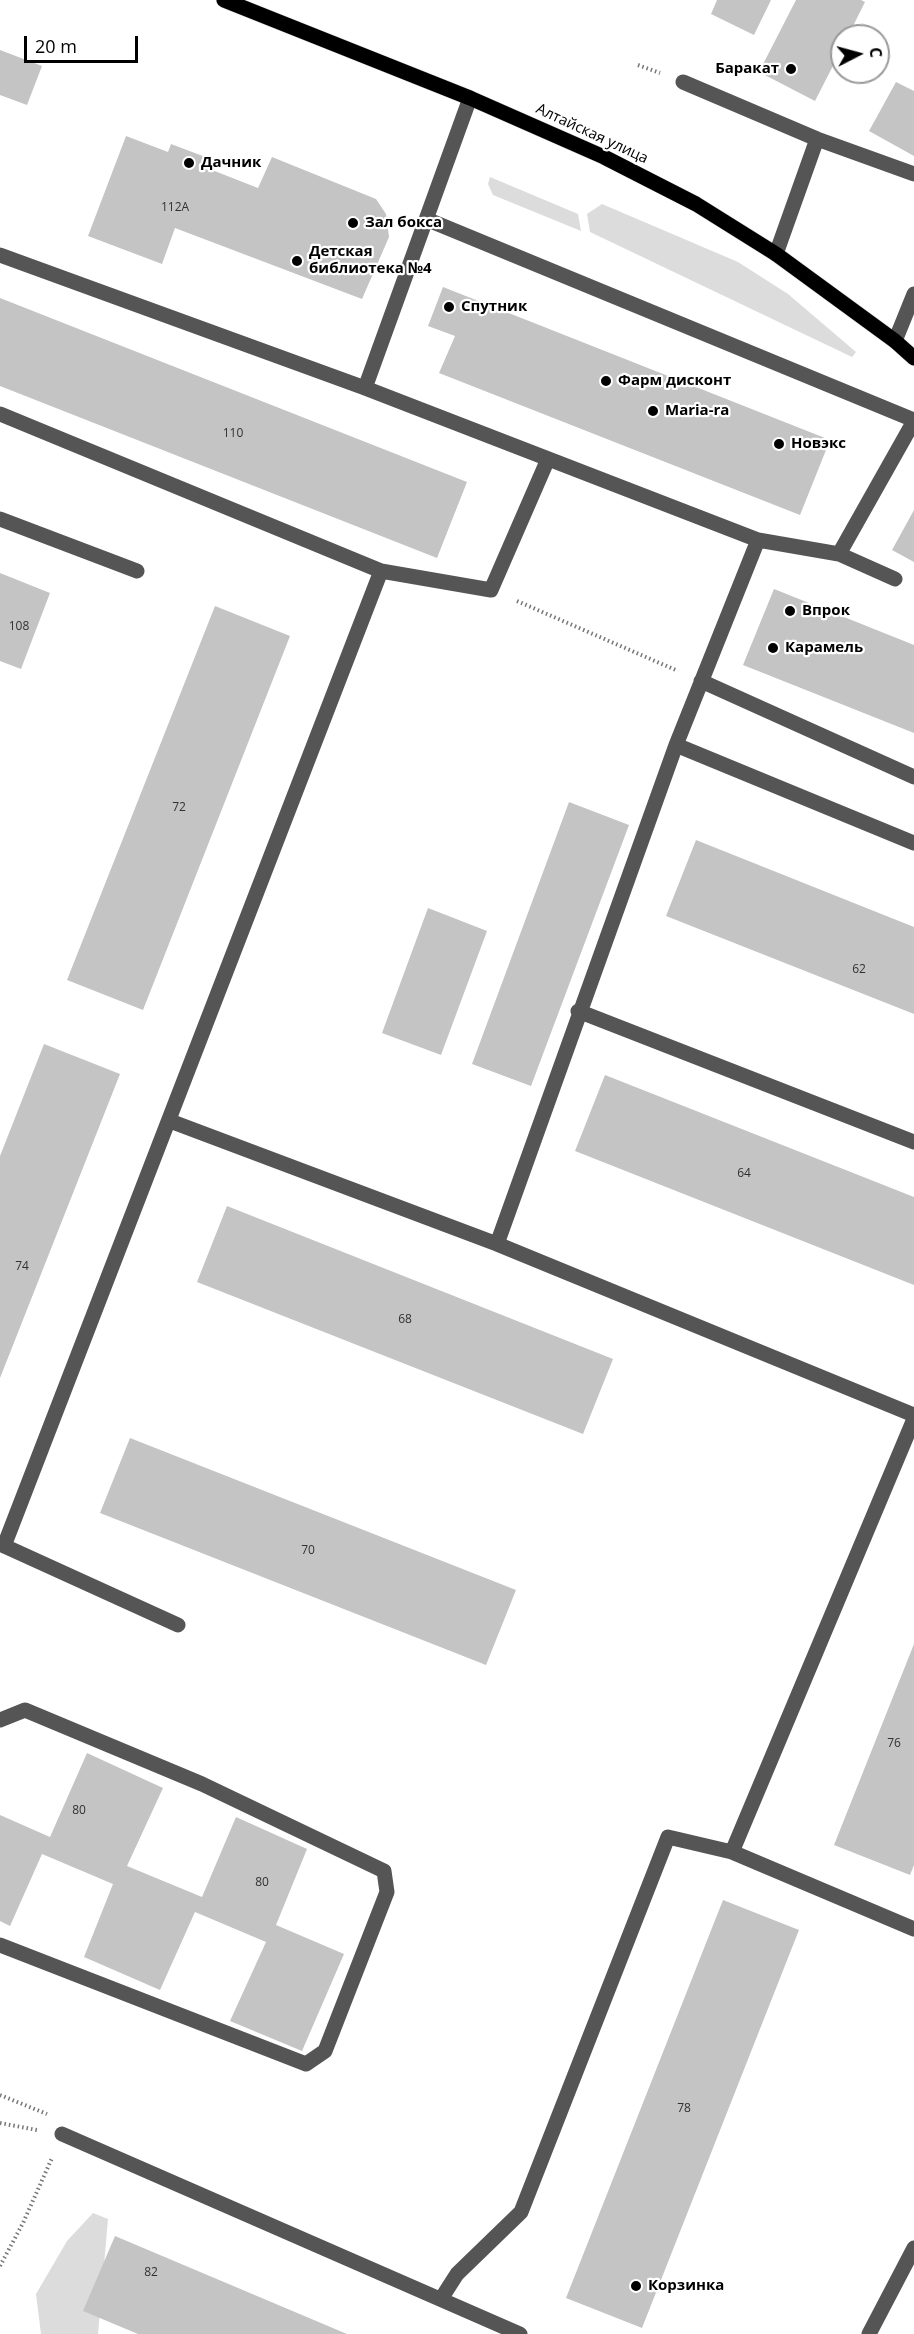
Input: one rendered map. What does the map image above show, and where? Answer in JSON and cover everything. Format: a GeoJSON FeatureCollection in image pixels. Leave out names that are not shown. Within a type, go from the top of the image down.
{"type":"FeatureCollection","features":[{"type":"Feature","properties":{"kind":"main road","name":"Алтайская улица"},"geometry":{"type":"LineString","coordinates":[[224,0],[470,98],[604,157],[696,204],[776,254],[895,341],[914,358]]}},
{"type":"Feature","properties":{"kind":"street"},"geometry":{"type":"LineString","coordinates":[[683,82],[817,139],[914,174]]}},
{"type":"Feature","properties":{"kind":"street"},"geometry":{"type":"LineString","coordinates":[[365,388],[470,98]]}},
{"type":"Feature","properties":{"kind":"street"},"geometry":{"type":"LineString","coordinates":[[776,254],[817,139]]}},
{"type":"Feature","properties":{"kind":"street"},"geometry":{"type":"LineString","coordinates":[[426,219],[914,420],[839,554]]}},
{"type":"Feature","properties":{"kind":"street"},"geometry":{"type":"LineString","coordinates":[[0,255],[365,388],[758,540],[839,554],[895,579]]}},
{"type":"Feature","properties":{"kind":"street"},"geometry":{"type":"LineString","coordinates":[[895,341],[914,294]]}},
{"type":"Feature","properties":{"kind":"street"},"geometry":{"type":"LineString","coordinates":[[0,414],[381,571],[491,590],[548,459]]}},
{"type":"Feature","properties":{"kind":"street"},"geometry":{"type":"LineString","coordinates":[[0,519],[137,570]]}},
{"type":"Feature","properties":{"kind":"street"},"geometry":{"type":"LineString","coordinates":[[496,1244],[578,1011],[676,745],[758,540]]}},
{"type":"Feature","properties":{"kind":"street"},"geometry":{"type":"LineString","coordinates":[[178,1625],[2,1545],[170,1121],[381,571]]}},
{"type":"Feature","properties":{"kind":"street"},"geometry":{"type":"LineString","coordinates":[[701,681],[914,777]]}},
{"type":"Feature","properties":{"kind":"street"},"geometry":{"type":"LineString","coordinates":[[676,745],[914,843]]}},
{"type":"Feature","properties":{"kind":"street"},"geometry":{"type":"LineString","coordinates":[[578,1011],[914,1142]]}},
{"type":"Feature","properties":{"kind":"street"},"geometry":{"type":"LineString","coordinates":[[170,1121],[496,1244],[914,1417],[732,1852]]}},
{"type":"Feature","properties":{"kind":"street"},"geometry":{"type":"LineString","coordinates":[[0,1720],[25,1710],[202,1784],[384,1871],[387,1892],[325,2051],[306,2064],[0,1945]]}},
{"type":"Feature","properties":{"kind":"street"},"geometry":{"type":"LineString","coordinates":[[441,2299],[457,2274],[521,2212],[668,1837],[732,1852],[914,1929]]}},
{"type":"Feature","properties":{"kind":"street"},"geometry":{"type":"LineString","coordinates":[[62,2134],[520,2334]]}},
{"type":"Feature","properties":{"kind":"street"},"geometry":{"type":"LineString","coordinates":[[869,2334],[914,2248]]}},
{"type":"Feature","properties":{"kind":"path"},"geometry":{"type":"LineString","coordinates":[[491,590],[701,681]]}},
{"type":"Feature","properties":{"kind":"path"},"geometry":{"type":"LineString","coordinates":[[0,2123],[62,2134],[23,2223],[0,2266]]}},
{"type":"Feature","properties":{"kind":"shaded area"},"geometry":{"type":"Polygon","coordinates":[[[490,177],[578,214],[581,231],[493,195],[488,184],[490,177]]]}},
{"type":"Feature","properties":{"kind":"shaded area"},"geometry":{"type":"Polygon","coordinates":[[[602,204],[738,262],[788,294],[856,352],[852,357],[590,232],[587,214],[602,204]]]}},
{"type":"Feature","properties":{"kind":"shaded area"},"geometry":{"type":"Polygon","coordinates":[[[93,2213],[108,2219],[98,2334],[41,2334],[36,2294],[67,2241],[93,2213]]]}},
{"type":"Feature","properties":{"kind":"building"},"geometry":{"type":"Polygon","coordinates":[[[717,0],[771,0],[754,35],[711,14],[717,0]]]}},
{"type":"Feature","properties":{"kind":"building"},"geometry":{"type":"Polygon","coordinates":[[[796,0],[861,0],[865,2],[854,24],[830,24],[830,72],[815,101],[759,72],[796,0]]]}},
{"type":"Feature","properties":{"kind":"building"},"geometry":{"type":"Polygon","coordinates":[[[0,50],[42,66],[27,105],[0,95],[0,50]]]}},
{"type":"Feature","properties":{"kind":"building"},"geometry":{"type":"Polygon","coordinates":[[[896,82],[914,91],[914,156],[869,131],[896,82]]]}},
{"type":"Feature","properties":{"kind":"building"},"geometry":{"type":"Polygon","coordinates":[[[126,136],[168,152],[171,144],[216,161],[212,170],[258,188],[272,157],[376,199],[386,214],[389,237],[362,299],[175,228],[162,264],[88,236],[126,136]]]}},
{"type":"Feature","properties":{"kind":"building"},"geometry":{"type":"Polygon","coordinates":[[[443,287],[830,440],[800,515],[439,373],[455,336],[428,326],[443,287]]]}},
{"type":"Feature","properties":{"kind":"building"},"geometry":{"type":"Polygon","coordinates":[[[0,298],[467,482],[437,558],[0,386],[0,298]]]}},
{"type":"Feature","properties":{"kind":"building"},"geometry":{"type":"Polygon","coordinates":[[[914,510],[914,562],[892,550],[914,510]]]}},
{"type":"Feature","properties":{"kind":"building"},"geometry":{"type":"Polygon","coordinates":[[[0,573],[50,593],[21,669],[0,661],[0,573]]]}},
{"type":"Feature","properties":{"kind":"building"},"geometry":{"type":"Polygon","coordinates":[[[774,589],[914,645],[914,733],[743,665],[774,589]]]}},
{"type":"Feature","properties":{"kind":"building"},"geometry":{"type":"Polygon","coordinates":[[[215,606],[290,636],[143,1010],[67,980],[215,606]]]}},
{"type":"Feature","properties":{"kind":"building"},"geometry":{"type":"Polygon","coordinates":[[[569,802],[629,825],[531,1086],[472,1064],[569,802]]]}},
{"type":"Feature","properties":{"kind":"building"},"geometry":{"type":"Polygon","coordinates":[[[696,840],[914,927],[914,1014],[666,916],[696,840]]]}},
{"type":"Feature","properties":{"kind":"building"},"geometry":{"type":"Polygon","coordinates":[[[428,908],[487,931],[441,1055],[382,1033],[428,908]]]}},
{"type":"Feature","properties":{"kind":"building"},"geometry":{"type":"Polygon","coordinates":[[[44,1044],[120,1074],[0,1378],[0,1156],[44,1044]]]}},
{"type":"Feature","properties":{"kind":"building"},"geometry":{"type":"Polygon","coordinates":[[[605,1075],[914,1197],[914,1285],[575,1151],[605,1075]]]}},
{"type":"Feature","properties":{"kind":"building"},"geometry":{"type":"Polygon","coordinates":[[[227,1206],[613,1359],[583,1434],[197,1282],[227,1206]]]}},
{"type":"Feature","properties":{"kind":"building"},"geometry":{"type":"Polygon","coordinates":[[[130,1438],[516,1590],[486,1665],[100,1513],[130,1438]]]}},
{"type":"Feature","properties":{"kind":"building"},"geometry":{"type":"Polygon","coordinates":[[[914,1644],[914,1865],[910,1875],[834,1845],[914,1644]]]}},
{"type":"Feature","properties":{"kind":"building"},"geometry":{"type":"Polygon","coordinates":[[[87,1753],[163,1788],[127,1866],[202,1897],[236,1817],[307,1849],[276,1925],[344,1954],[302,2051],[230,2021],[266,1942],[195,1912],[160,1990],[84,1957],[113,1884],[42,1854],[10,1926],[0,1921],[0,1815],[50,1837],[87,1753]]]}},
{"type":"Feature","properties":{"kind":"building"},"geometry":{"type":"Polygon","coordinates":[[[723,1900],[799,1930],[642,2328],[566,2298],[723,1900]]]}},
{"type":"Feature","properties":{"kind":"building"},"geometry":{"type":"Polygon","coordinates":[[[115,2236],[347,2334],[138,2334],[83,2311],[115,2236]]]}},
{"type":"Feature","properties":{"kind":"place","name":"Баракат"},"geometry":{"type":"Point","coordinates":[791,69]}},
{"type":"Feature","properties":{"kind":"place","name":"Дачник"},"geometry":{"type":"Point","coordinates":[189,163]}},
{"type":"Feature","properties":{"kind":"place","name":"Зал бокса"},"geometry":{"type":"Point","coordinates":[353,223]}},
{"type":"Feature","properties":{"kind":"place","name":"Детская библиотека №4"},"geometry":{"type":"Point","coordinates":[297,261]}},
{"type":"Feature","properties":{"kind":"place","name":"Спутник"},"geometry":{"type":"Point","coordinates":[449,307]}},
{"type":"Feature","properties":{"kind":"place","name":"Фарм дисконт"},"geometry":{"type":"Point","coordinates":[606,381]}},
{"type":"Feature","properties":{"kind":"place","name":"Maria-ra"},"geometry":{"type":"Point","coordinates":[653,411]}},
{"type":"Feature","properties":{"kind":"place","name":"Новэкс"},"geometry":{"type":"Point","coordinates":[779,444]}},
{"type":"Feature","properties":{"kind":"place","name":"Впрок"},"geometry":{"type":"Point","coordinates":[790,611]}},
{"type":"Feature","properties":{"kind":"place","name":"Карамель"},"geometry":{"type":"Point","coordinates":[773,648]}},
{"type":"Feature","properties":{"kind":"place","name":"Корзинка"},"geometry":{"type":"Point","coordinates":[636,2286]}}]}
